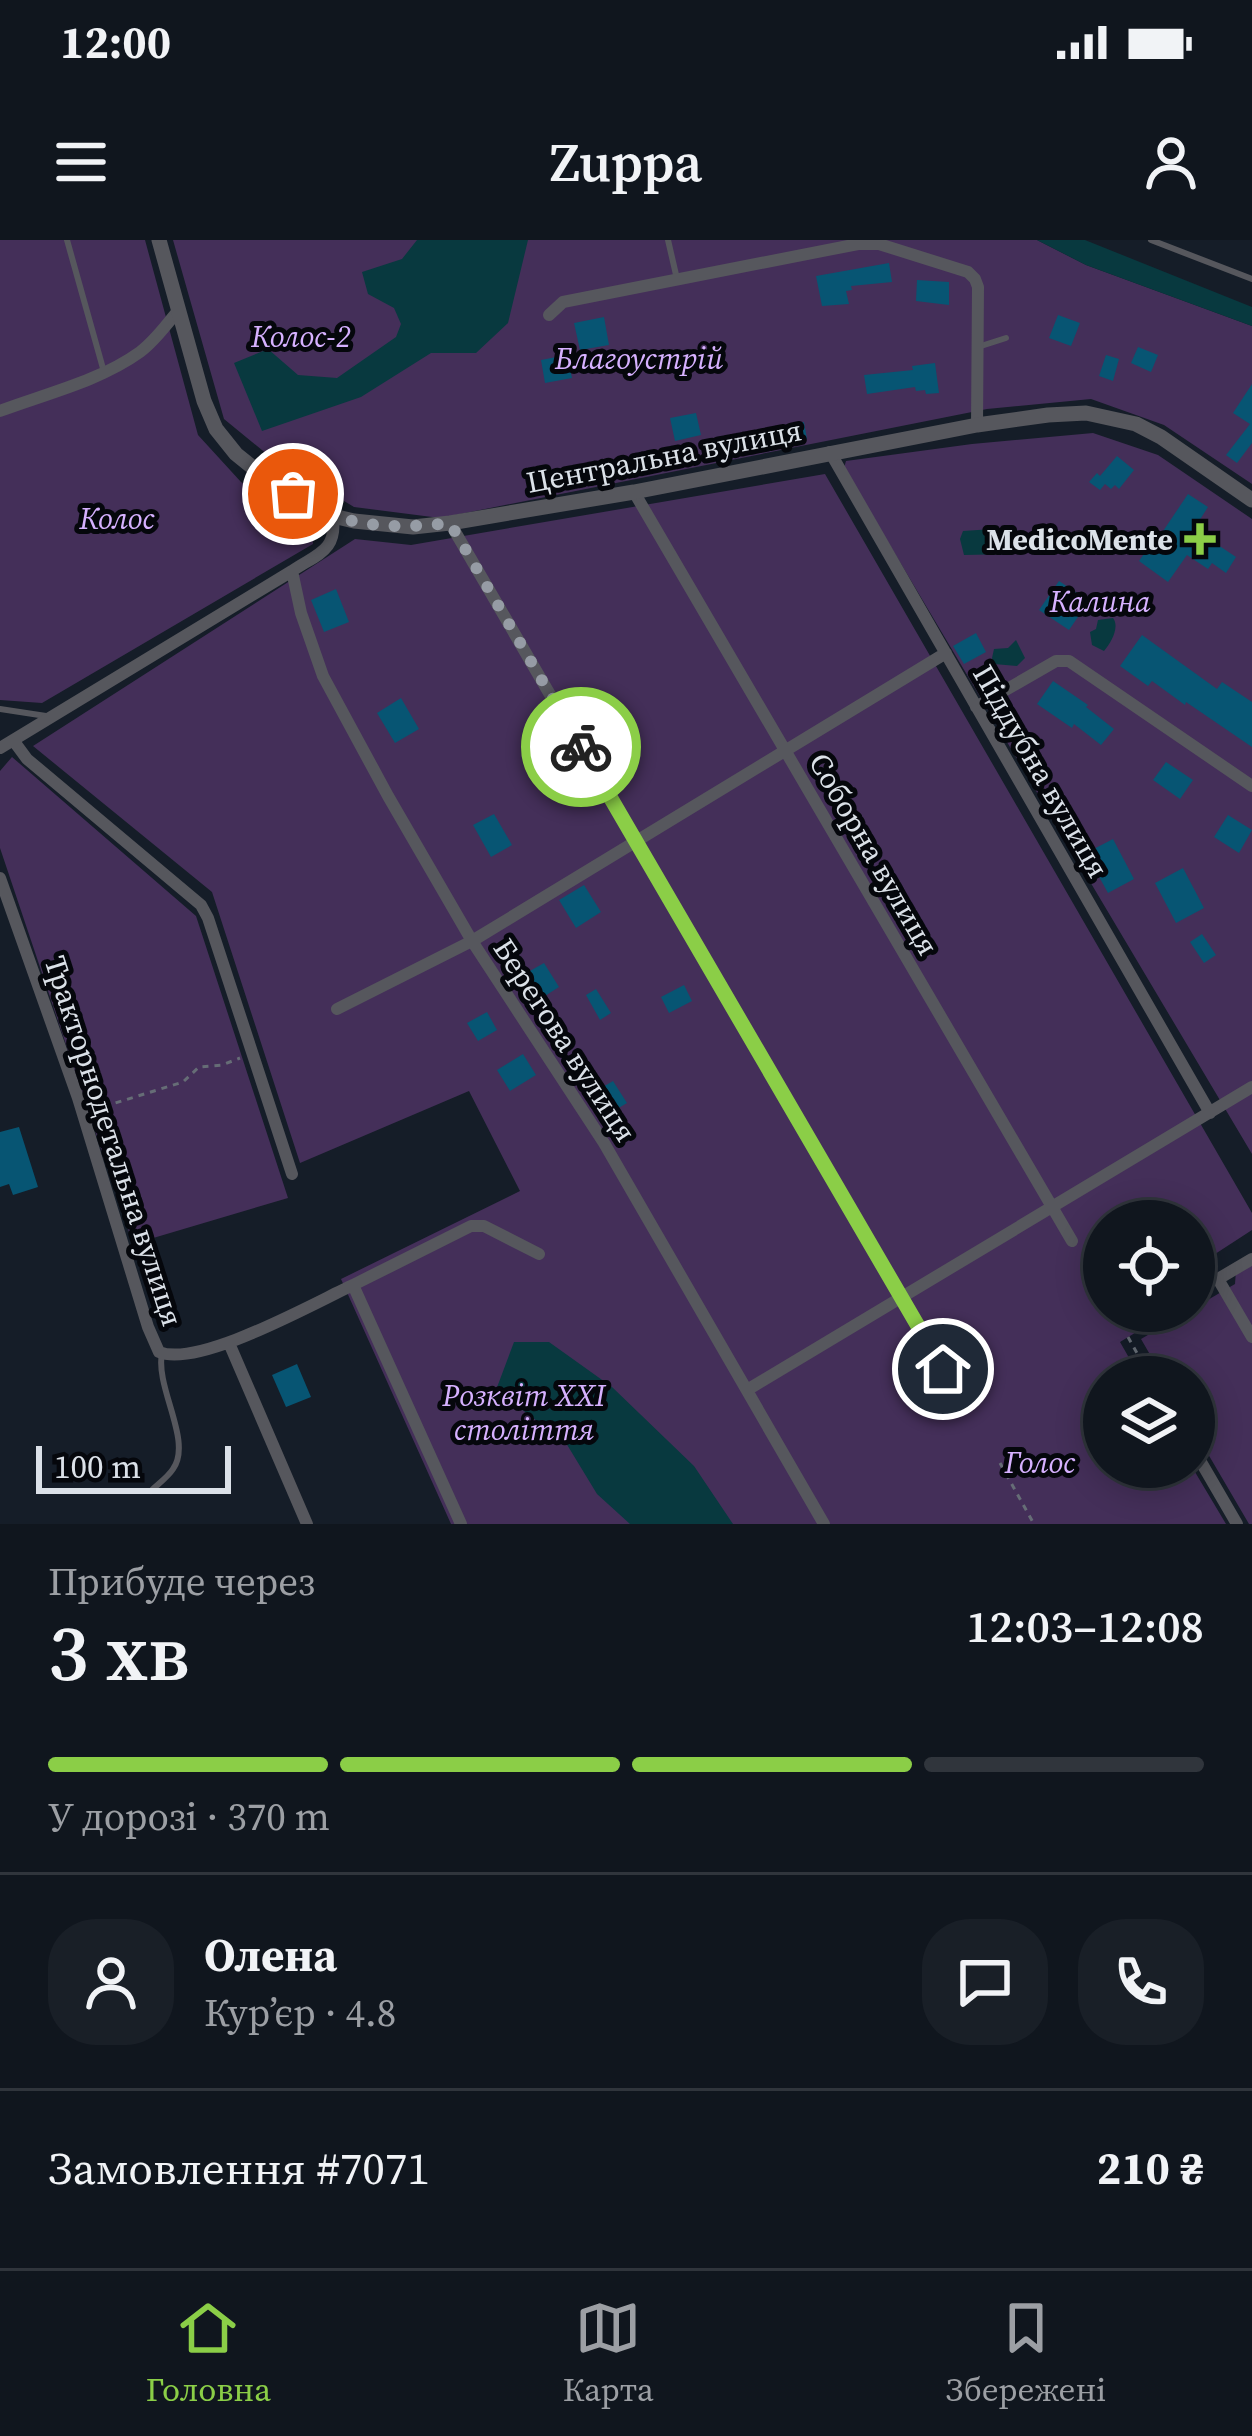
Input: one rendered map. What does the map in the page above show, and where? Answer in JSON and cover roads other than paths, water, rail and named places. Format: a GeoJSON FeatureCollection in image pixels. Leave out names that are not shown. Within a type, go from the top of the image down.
{"type":"FeatureCollection","features":[{"type":"Feature","properties":{"kind":"street","name":"Центральна вулиця"},"geometry":{"type":"LineString","coordinates":[[159,240],[204,401],[217,429],[236,454],[262,475],[333,516],[412,527],[450,523],[977,425],[1086,413],[1136,424],[1161,437],[1252,500]]}},
{"type":"Feature","properties":{"kind":"street"},"geometry":{"type":"LineString","coordinates":[[549,315],[563,302],[858,244],[879,244],[968,272],[976,279],[977,425]]}},
{"type":"Feature","properties":{"kind":"street"},"geometry":{"type":"LineString","coordinates":[[0,411],[104,372],[137,354],[178,311]]}},
{"type":"Feature","properties":{"kind":"street","name":"Піддубна вулиця"},"geometry":{"type":"LineString","coordinates":[[830,452],[1210,1113]]}},
{"type":"Feature","properties":{"kind":"street","name":"Соборна вулиця"},"geometry":{"type":"LineString","coordinates":[[634,492],[1072,1241]]}},
{"type":"Feature","properties":{"kind":"street"},"geometry":{"type":"LineString","coordinates":[[292,1174],[201,905],[6,744],[330,545],[335,535],[333,516]]}},
{"type":"Feature","properties":{"kind":"street"},"geometry":{"type":"LineString","coordinates":[[450,523],[964,1405]]}},
{"type":"Feature","properties":{"kind":"street","name":"Берегова вулиця"},"geometry":{"type":"LineString","coordinates":[[292,571],[323,676],[412,839],[472,941],[604,1143],[824,1524]]}},
{"type":"Feature","properties":{"kind":"street"},"geometry":{"type":"LineString","coordinates":[[337,1009],[472,941],[946,653]]}},
{"type":"Feature","properties":{"kind":"street"},"geometry":{"type":"LineString","coordinates":[[976,707],[1056,661],[1069,662],[1252,786]]}},
{"type":"Feature","properties":{"kind":"street","name":"Тракторнодетальна вулиця"},"geometry":{"type":"LineString","coordinates":[[0,878],[159,1352],[182,1355],[229,1343],[471,1226],[484,1226],[539,1254]]}},
{"type":"Feature","properties":{"kind":"street"},"geometry":{"type":"LineString","coordinates":[[747,1390],[1252,1087]]}},
{"type":"Feature","properties":{"kind":"street"},"geometry":{"type":"LineString","coordinates":[[1252,1259],[1217,1279],[1252,1337]]}},
{"type":"Feature","properties":{"kind":"street"},"geometry":{"type":"LineString","coordinates":[[353,1286],[461,1524]]}},
{"type":"Feature","properties":{"kind":"street"},"geometry":{"type":"LineString","coordinates":[[229,1343],[307,1524]]}},
{"type":"Feature","properties":{"kind":"street"},"geometry":{"type":"LineString","coordinates":[[1215,1485],[1238,1524]]}},
{"type":"Feature","properties":{"kind":"lane"},"geometry":{"type":"LineString","coordinates":[[67,240],[104,372]]}},
{"type":"Feature","properties":{"kind":"lane"},"geometry":{"type":"LineString","coordinates":[[668,240],[677,279]]}},
{"type":"Feature","properties":{"kind":"lane"},"geometry":{"type":"LineString","coordinates":[[1151,240],[1252,279]]}},
{"type":"Feature","properties":{"kind":"lane"},"geometry":{"type":"LineString","coordinates":[[978,347],[1006,338]]}},
{"type":"Feature","properties":{"kind":"lane"},"geometry":{"type":"LineString","coordinates":[[0,709],[50,716]]}},
{"type":"Feature","properties":{"kind":"lane"},"geometry":{"type":"LineString","coordinates":[[152,1491],[175,1468],[180,1449],[160,1368],[162,1353]]}},
{"type":"Feature","properties":{"kind":"place","name":"MedicoMente"},"geometry":{"type":"Point","coordinates":[1200,539]}},
{"type":"Feature","properties":{"kind":"park label","name":"Колос-2"},"geometry":{"type":"Point","coordinates":[301,336]}},
{"type":"Feature","properties":{"kind":"park label","name":"Благоустрій"},"geometry":{"type":"Point","coordinates":[639,358]}},
{"type":"Feature","properties":{"kind":"park label","name":"Колос"},"geometry":{"type":"Point","coordinates":[117,518]}},
{"type":"Feature","properties":{"kind":"park label","name":"Калина"},"geometry":{"type":"Point","coordinates":[1100,601]}},
{"type":"Feature","properties":{"kind":"park label","name":"Розквіт XXI століття"},"geometry":{"type":"Point","coordinates":[524,1412]}},
{"type":"Feature","properties":{"kind":"park label","name":"Голос"},"geometry":{"type":"Point","coordinates":[1040,1462]}}]}
